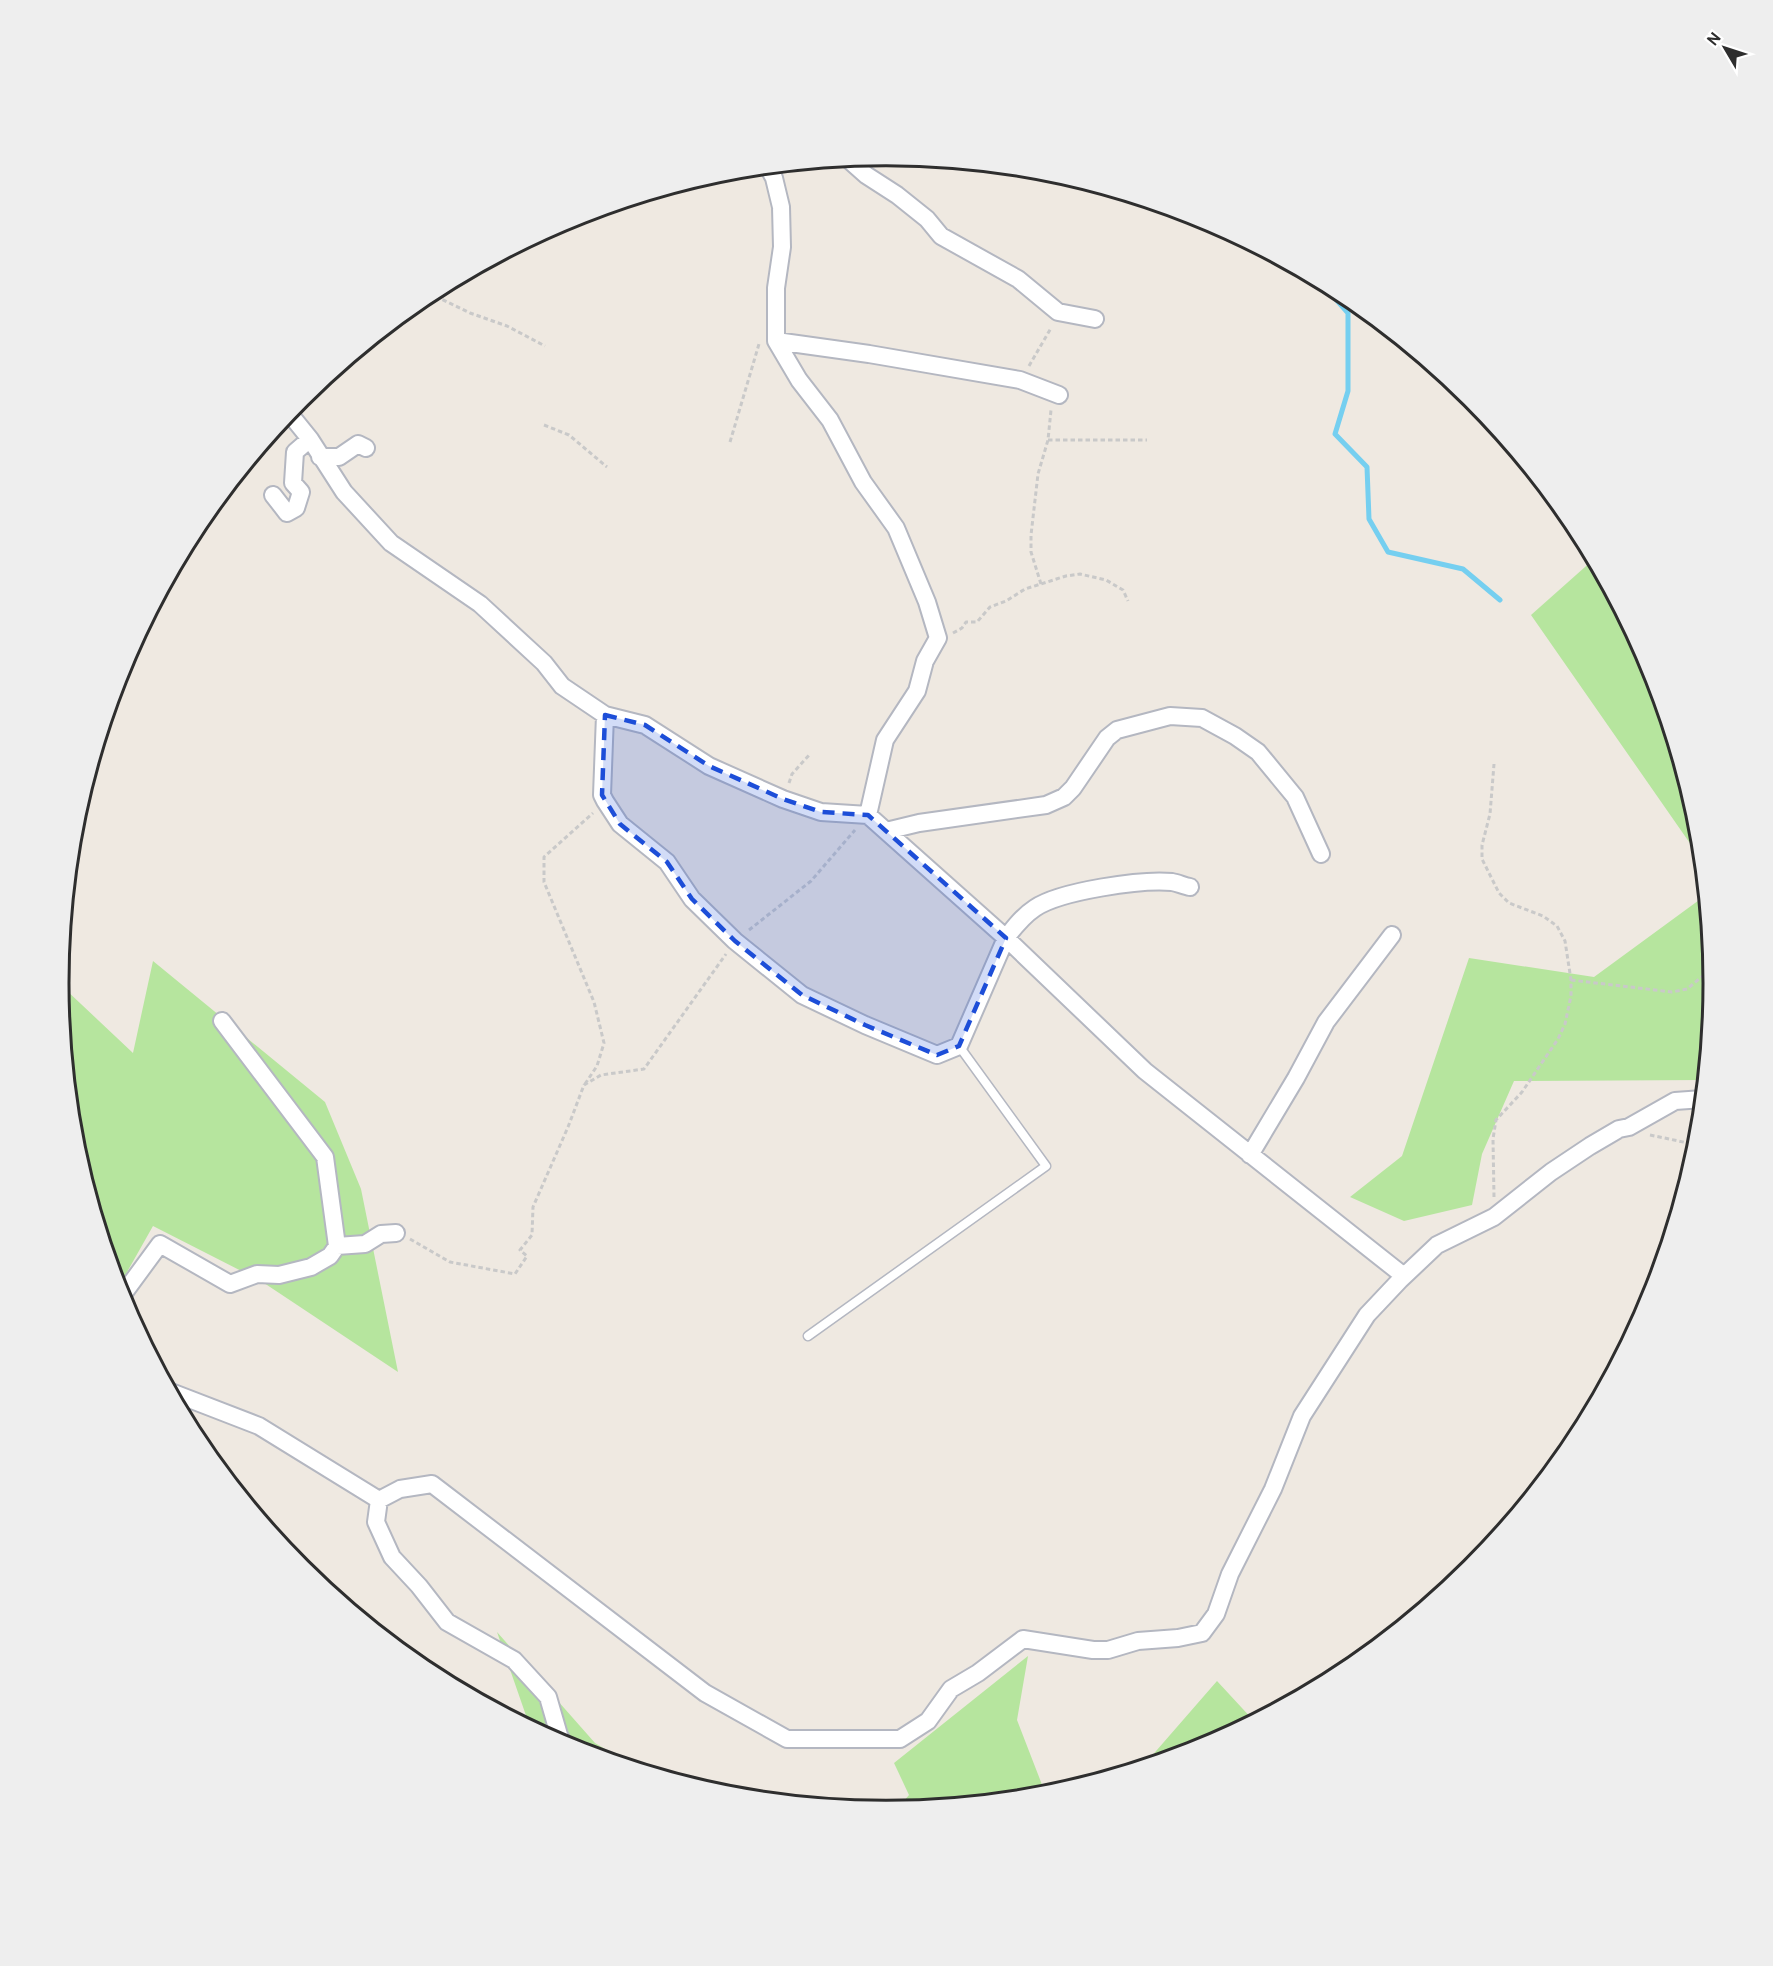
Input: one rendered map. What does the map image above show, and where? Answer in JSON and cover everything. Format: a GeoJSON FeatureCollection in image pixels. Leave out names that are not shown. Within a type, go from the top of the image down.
{"type":"FeatureCollection","features":[{"type":"Feature","properties":{"kind":"street"},"geometry":{"type":"LineString","coordinates":[[857,167],[927,219],[941,236],[1018,279],[1058,312],[1095,319]]}},
{"type":"Feature","properties":{"kind":"street"},"geometry":{"type":"LineString","coordinates":[[772,173],[781,207],[782,247],[776,288],[776,341],[799,380],[830,420],[862,482],[896,528],[916,573],[938,638],[925,661],[917,690],[885,740],[868,815]]}},
{"type":"Feature","properties":{"kind":"street"},"geometry":{"type":"LineString","coordinates":[[776,341],[1020,380],[1059,395]]}},
{"type":"Feature","properties":{"kind":"street"},"geometry":{"type":"LineString","coordinates":[[294,420],[310,439],[344,492],[390,543],[436,572],[480,604],[544,663],[562,686],[605,715],[645,725],[709,766],[783,799],[821,812],[868,815],[1006,938],[1145,1071],[1404,1276]]}},
{"type":"Feature","properties":{"kind":"street"},"geometry":{"type":"LineString","coordinates":[[273,495],[287,513],[296,508],[301,492],[293,483],[295,452],[310,439]]}},
{"type":"Feature","properties":{"kind":"street"},"geometry":{"type":"LineString","coordinates":[[320,457],[339,457],[358,444],[366,448]]}},
{"type":"Feature","properties":{"kind":"street"},"geometry":{"type":"LineString","coordinates":[[605,715],[602,795],[620,824],[667,862],[692,899],[735,941],[802,994],[865,1025],[937,1055],[959,1046],[1006,938],[1018,921],[1037,906],[1071,894],[1144,882],[1174,882],[1190,887]]}},
{"type":"Feature","properties":{"kind":"street"},"geometry":{"type":"LineString","coordinates":[[886,831],[919,823],[1046,805],[1064,797],[1073,788],[1107,738],[1117,730],[1170,716],[1202,718],[1258,752],[1295,797],[1321,854]]}},
{"type":"Feature","properties":{"kind":"street"},"geometry":{"type":"LineString","coordinates":[[1250,1155],[1326,1022],[1392,935]]}},
{"type":"Feature","properties":{"kind":"street"},"geometry":{"type":"LineString","coordinates":[[128,1288],[160,1244],[230,1284],[257,1275],[279,1275],[311,1268],[330,1256],[337,1246],[325,1157],[222,1021]]}},
{"type":"Feature","properties":{"kind":"street"},"geometry":{"type":"LineString","coordinates":[[379,1500],[400,1489],[432,1484],[705,1693],[787,1739],[900,1739],[928,1721],[951,1689],[978,1673],[1023,1639],[1093,1650],[1108,1650],[1138,1641],[1178,1638],[1202,1633],[1216,1614],[1230,1574],[1273,1489],[1302,1416],[1367,1315],[1437,1245],[1494,1216],[1551,1172],[1619,1129],[1629,1127],[1675,1101],[1695,1100]]}},
{"type":"Feature","properties":{"kind":"street"},"geometry":{"type":"LineString","coordinates":[[337,1246],[365,1244],[381,1234],[396,1233]]}},
{"type":"Feature","properties":{"kind":"street"},"geometry":{"type":"LineString","coordinates":[[182,1396],[259,1426],[379,1500]]}},
{"type":"Feature","properties":{"kind":"street"},"geometry":{"type":"LineString","coordinates":[[379,1500],[376,1522],[392,1557],[419,1586],[447,1622],[514,1660],[548,1697],[558,1731]]}},
{"type":"Feature","properties":{"kind":"lane"},"geometry":{"type":"LineString","coordinates":[[808,1336],[1046,1166],[959,1046]]}},
{"type":"Feature","properties":{"kind":"path"},"geometry":{"type":"LineString","coordinates":[[440,298],[470,313],[507,326],[545,346]]}},
{"type":"Feature","properties":{"kind":"path"},"geometry":{"type":"LineString","coordinates":[[1020,380],[1043,344],[1058,312]]}},
{"type":"Feature","properties":{"kind":"path"},"geometry":{"type":"LineString","coordinates":[[730,442],[760,340],[776,341]]}},
{"type":"Feature","properties":{"kind":"path"},"geometry":{"type":"LineString","coordinates":[[1041,584],[1031,552],[1031,536],[1038,474],[1048,440],[1051,409],[1059,395]]}},
{"type":"Feature","properties":{"kind":"path"},"geometry":{"type":"LineString","coordinates":[[544,425],[569,435],[608,466]]}},
{"type":"Feature","properties":{"kind":"path"},"geometry":{"type":"LineString","coordinates":[[1048,440],[1147,440]]}},
{"type":"Feature","properties":{"kind":"path"},"geometry":{"type":"LineString","coordinates":[[937,634],[951,634],[962,628],[966,622],[977,622],[990,606],[1006,601],[1024,589],[1066,576],[1080,574],[1106,580],[1123,590],[1128,601]]}},
{"type":"Feature","properties":{"kind":"path"},"geometry":{"type":"LineString","coordinates":[[783,799],[792,774],[810,754]]}},
{"type":"Feature","properties":{"kind":"path"},"geometry":{"type":"LineString","coordinates":[[1494,764],[1490,814],[1482,845],[1482,860],[1499,893],[1509,903],[1543,916],[1557,926],[1565,941],[1571,980],[1571,996],[1566,1024],[1558,1039],[1522,1092],[1496,1120],[1493,1139],[1494,1216]]}},
{"type":"Feature","properties":{"kind":"path"},"geometry":{"type":"LineString","coordinates":[[396,1233],[404,1235],[450,1262],[515,1274],[527,1257],[520,1250],[532,1235],[533,1208],[584,1085],[597,1066],[604,1043],[594,1002],[544,882],[544,857],[605,801]]}},
{"type":"Feature","properties":{"kind":"path"},"geometry":{"type":"LineString","coordinates":[[584,1085],[601,1075],[644,1069],[735,941],[811,881],[868,815]]}},
{"type":"Feature","properties":{"kind":"path"},"geometry":{"type":"LineString","coordinates":[[1571,980],[1672,993],[1687,989],[1704,975]]}},
{"type":"Feature","properties":{"kind":"path"},"geometry":{"type":"LineString","coordinates":[[1619,1129],[1688,1143]]}},
{"type":"Feature","properties":{"kind":"highlighted area"},"geometry":{"type":"Polygon","coordinates":[[[605,715],[645,725],[709,766],[783,799],[821,812],[868,815],[1006,938],[959,1046],[937,1055],[865,1025],[802,995],[735,941],[692,899],[667,862],[620,824],[602,795],[605,715]]]}},
{"type":"Feature","properties":{"kind":"green space"},"geometry":{"type":"Polygon","coordinates":[[[1588,564],[1620,621],[1661,720],[1676,771],[1692,846],[1531,615],[1588,564]]]}},
{"type":"Feature","properties":{"kind":"green space"},"geometry":{"type":"Polygon","coordinates":[[[1699,900],[1704,983],[1698,1080],[1514,1081],[1482,1154],[1472,1205],[1404,1221],[1350,1197],[1402,1156],[1469,958],[1594,977],[1699,900]]]}},
{"type":"Feature","properties":{"kind":"green space"},"geometry":{"type":"Polygon","coordinates":[[[153,961],[325,1102],[361,1189],[398,1372],[261,1281],[153,1226],[124,1277],[97,1195],[85,1142],[76,1090],[69,993],[133,1053],[153,961]]]}},
{"type":"Feature","properties":{"kind":"green space"},"geometry":{"type":"Polygon","coordinates":[[[497,1632],[595,1743],[609,1751],[526,1717],[497,1632]]]}},
{"type":"Feature","properties":{"kind":"green space"},"geometry":{"type":"Polygon","coordinates":[[[1028,1656],[1017,1720],[1042,1786],[993,1794],[904,1800],[909,1795],[894,1763],[1028,1656]]]}},
{"type":"Feature","properties":{"kind":"green space"},"geometry":{"type":"Polygon","coordinates":[[[1217,1681],[1249,1716],[1199,1738],[1152,1756],[1217,1681]]]}},
{"type":"Feature","properties":{"kind":"waterway"},"geometry":{"type":"LineString","coordinates":[[1337,301],[1348,313],[1348,391],[1335,434],[1367,467],[1369,519],[1388,552],[1463,569],[1500,600]]}}]}
